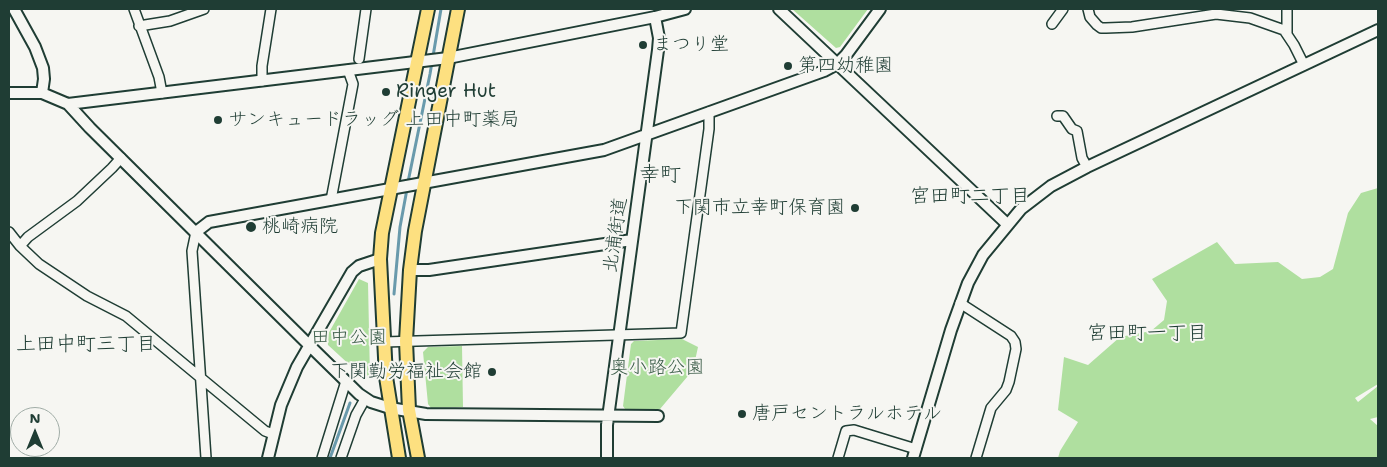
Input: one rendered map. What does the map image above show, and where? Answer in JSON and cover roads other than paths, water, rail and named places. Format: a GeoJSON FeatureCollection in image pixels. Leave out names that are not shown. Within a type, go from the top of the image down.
{"type":"FeatureCollection","features":[{"type":"Feature","properties":{"kind":"main road"},"geometry":{"type":"LineString","coordinates":[[399,458],[390,408],[384,342],[380,259],[382,233],[395,188],[422,61],[428,9]]}},
{"type":"Feature","properties":{"kind":"main road"},"geometry":{"type":"LineString","coordinates":[[418,458],[408,410],[406,341],[410,270],[420,184],[443,58],[458,9]]}},
{"type":"Feature","properties":{"kind":"street"},"geometry":{"type":"LineString","coordinates":[[14,9],[43,68],[42,93]]}},
{"type":"Feature","properties":{"kind":"street"},"geometry":{"type":"LineString","coordinates":[[134,9],[159,77],[162,93]]}},
{"type":"Feature","properties":{"kind":"street"},"geometry":{"type":"LineString","coordinates":[[139,26],[170,21],[204,9]]}},
{"type":"Feature","properties":{"kind":"street"},"geometry":{"type":"LineString","coordinates":[[262,80],[262,66],[271,9]]}},
{"type":"Feature","properties":{"kind":"street"},"geometry":{"type":"LineString","coordinates":[[359,59],[364,9]]}},
{"type":"Feature","properties":{"kind":"street"},"geometry":{"type":"LineString","coordinates":[[68,104],[443,58],[656,17],[685,9]]}},
{"type":"Feature","properties":{"kind":"street"},"geometry":{"type":"LineString","coordinates":[[779,9],[1007,224]]}},
{"type":"Feature","properties":{"kind":"street"},"geometry":{"type":"LineString","coordinates":[[206,458],[192,251],[196,232],[209,222],[604,150],[824,71],[837,64],[846,55],[880,9]]}},
{"type":"Feature","properties":{"kind":"street"},"geometry":{"type":"LineString","coordinates":[[1052,24],[1063,9]]}},
{"type":"Feature","properties":{"kind":"street"},"geometry":{"type":"LineString","coordinates":[[1088,9],[1090,17],[1101,28],[1132,27],[1216,14],[1250,18],[1284,30],[1304,65]]}},
{"type":"Feature","properties":{"kind":"street"},"geometry":{"type":"LineString","coordinates":[[1287,9],[1287,33]]}},
{"type":"Feature","properties":{"kind":"street","name":"北浦街道"},"geometry":{"type":"LineString","coordinates":[[607,458],[609,416],[659,38],[656,17]]}},
{"type":"Feature","properties":{"kind":"street"},"geometry":{"type":"LineString","coordinates":[[838,458],[846,431],[854,430],[915,453],[960,303],[968,283],[983,255],[1022,208],[1051,186],[1087,167],[1378,30]]}},
{"type":"Feature","properties":{"kind":"street"},"geometry":{"type":"LineString","coordinates":[[331,200],[353,84],[348,70]]}},
{"type":"Feature","properties":{"kind":"street"},"geometry":{"type":"LineString","coordinates":[[9,93],[42,93],[68,104],[310,346],[366,399],[375,404],[426,414],[658,416]]}},
{"type":"Feature","properties":{"kind":"street"},"geometry":{"type":"LineString","coordinates":[[384,342],[682,333],[708,138],[709,112]]}},
{"type":"Feature","properties":{"kind":"street"},"geometry":{"type":"LineString","coordinates":[[1057,116],[1063,116],[1072,129],[1077,132],[1082,158],[1087,167]]}},
{"type":"Feature","properties":{"kind":"street"},"geometry":{"type":"LineString","coordinates":[[20,246],[28,237],[77,201],[121,158]]}},
{"type":"Feature","properties":{"kind":"street"},"geometry":{"type":"LineString","coordinates":[[9,232],[20,246],[39,264],[87,296],[126,316],[265,431],[273,434]]}},
{"type":"Feature","properties":{"kind":"street"},"geometry":{"type":"LineString","coordinates":[[410,270],[429,270],[632,240]]}},
{"type":"Feature","properties":{"kind":"street"},"geometry":{"type":"LineString","coordinates":[[268,458],[281,405],[290,382],[310,346],[352,272],[358,266],[380,259]]}},
{"type":"Feature","properties":{"kind":"street"},"geometry":{"type":"LineString","coordinates":[[960,303],[1011,336],[1015,342],[1016,349],[1009,382],[1006,390],[991,408],[976,458]]}},
{"type":"Feature","properties":{"kind":"street"},"geometry":{"type":"LineString","coordinates":[[322,458],[346,381]]}},
{"type":"Feature","properties":{"kind":"street"},"geometry":{"type":"LineString","coordinates":[[341,458],[356,415],[366,399]]}},
{"type":"Feature","properties":{"kind":"waterway"},"geometry":{"type":"LineString","coordinates":[[408,182],[441,9]]}},
{"type":"Feature","properties":{"kind":"waterway"},"geometry":{"type":"LineString","coordinates":[[394,294],[400,227],[407,189]]}},
{"type":"Feature","properties":{"kind":"waterway"},"geometry":{"type":"LineString","coordinates":[[330,458],[350,403]]}},
{"type":"Feature","properties":{"kind":"place","name":"まつり堂"},"geometry":{"type":"Point","coordinates":[643,45]}},
{"type":"Feature","properties":{"kind":"place","name":"第四幼稚園"},"geometry":{"type":"Point","coordinates":[788,66]}},
{"type":"Feature","properties":{"kind":"place","name":"Ringer Hut"},"geometry":{"type":"Point","coordinates":[386,92]}},
{"type":"Feature","properties":{"kind":"place","name":"サンキュードラッグ 上田中町薬局"},"geometry":{"type":"Point","coordinates":[218,120]}},
{"type":"Feature","properties":{"kind":"place","name":"下関市立幸町保育園"},"geometry":{"type":"Point","coordinates":[855,208]}},
{"type":"Feature","properties":{"kind":"place","name":"桃崎病院"},"geometry":{"type":"Point","coordinates":[251,227]}},
{"type":"Feature","properties":{"kind":"place","name":"下関勤労福祉会館"},"geometry":{"type":"Point","coordinates":[492,372]}},
{"type":"Feature","properties":{"kind":"place","name":"唐戸セントラルホテル"},"geometry":{"type":"Point","coordinates":[742,414]}},
{"type":"Feature","properties":{"kind":"district","name":"幸町"},"geometry":{"type":"Point","coordinates":[660,176]}},
{"type":"Feature","properties":{"kind":"district","name":"宮田町二丁目"},"geometry":{"type":"Point","coordinates":[970,197]}},
{"type":"Feature","properties":{"kind":"district","name":"宮田町一丁目"},"geometry":{"type":"Point","coordinates":[1147,334]}},
{"type":"Feature","properties":{"kind":"district","name":"上田中町三丁目"},"geometry":{"type":"Point","coordinates":[86,345]}},
{"type":"Feature","properties":{"kind":"park label","name":"田中公園"},"geometry":{"type":"Point","coordinates":[349,338]}},
{"type":"Feature","properties":{"kind":"park label","name":"奥小路公園"},"geometry":{"type":"Point","coordinates":[657,368]}}]}
